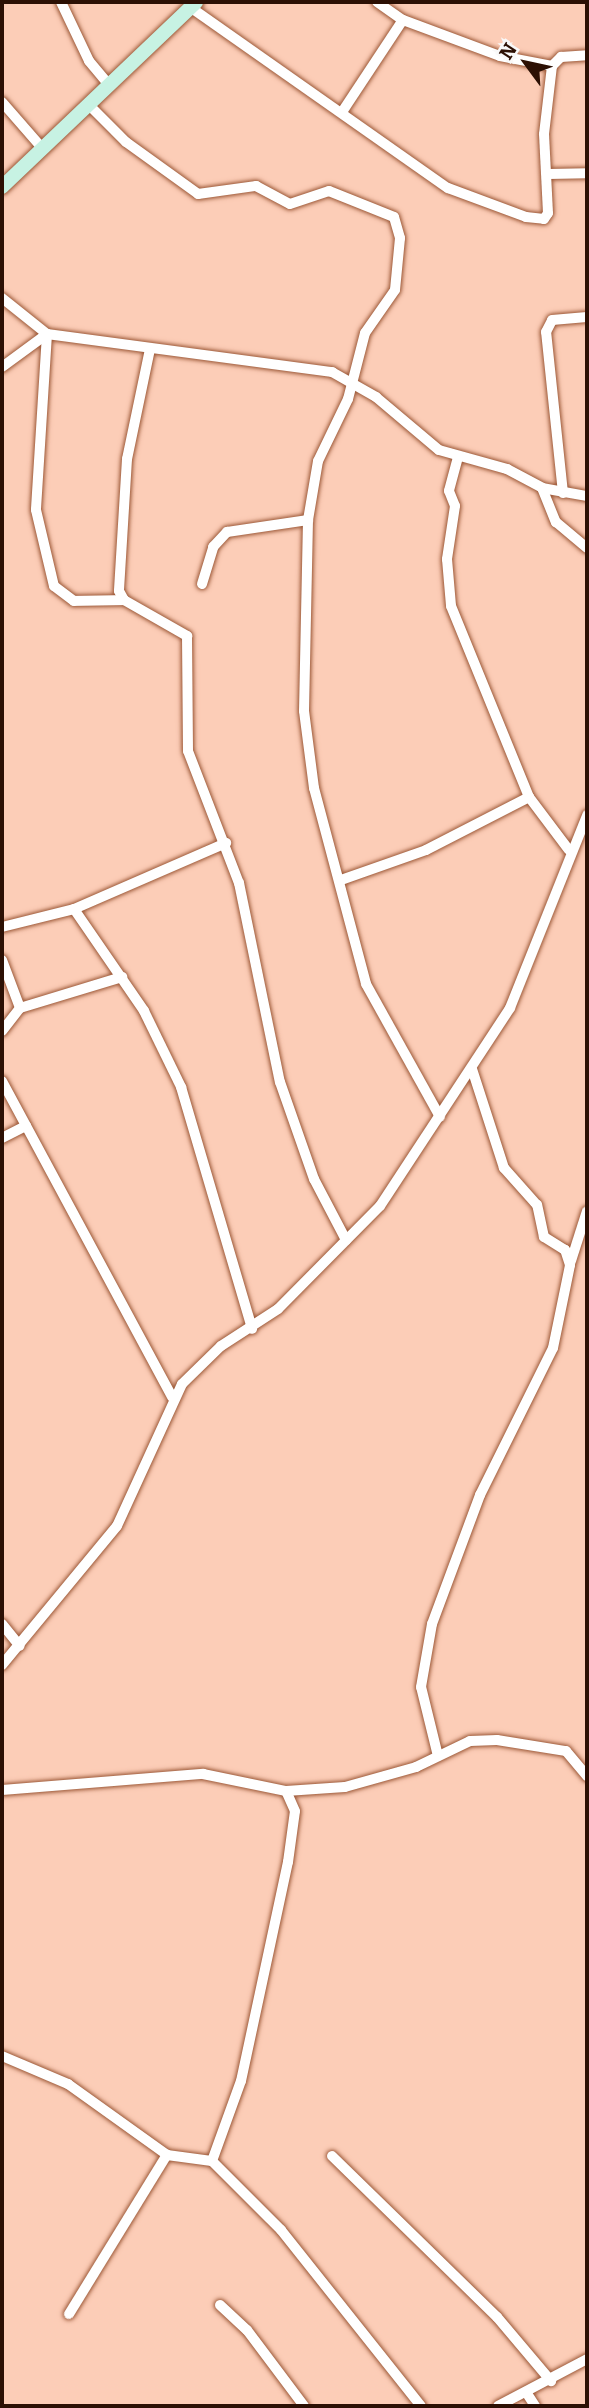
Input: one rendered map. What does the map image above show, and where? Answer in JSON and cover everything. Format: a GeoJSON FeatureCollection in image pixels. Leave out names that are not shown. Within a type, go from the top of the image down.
{"type":"FeatureCollection","features":[{"type":"Feature","properties":{"kind":"street"},"geometry":{"type":"LineString","coordinates":[[61,2],[89,61],[108,84]]}},
{"type":"Feature","properties":{"kind":"street"},"geometry":{"type":"LineString","coordinates":[[377,2],[403,20],[500,55],[552,66]]}},
{"type":"Feature","properties":{"kind":"street"},"geometry":{"type":"LineString","coordinates":[[2,187],[193,4],[448,188],[526,217],[544,219],[548,213],[548,174],[544,134],[552,66],[561,57],[587,55]]}},
{"type":"Feature","properties":{"kind":"street"},"geometry":{"type":"LineString","coordinates":[[342,112],[403,20]]}},
{"type":"Feature","properties":{"kind":"street"},"geometry":{"type":"LineString","coordinates":[[2,102],[43,149]]}},
{"type":"Feature","properties":{"kind":"street"},"geometry":{"type":"LineString","coordinates":[[88,104],[136,150],[198,194],[256,186],[290,204],[329,191],[388,210],[400,237],[395,290],[365,333],[353,382],[318,461],[308,520],[304,711],[314,788],[341,880],[366,984],[440,1117]]}},
{"type":"Feature","properties":{"kind":"street"},"geometry":{"type":"LineString","coordinates":[[548,174],[587,173]]}},
{"type":"Feature","properties":{"kind":"street"},"geometry":{"type":"LineString","coordinates":[[2,299],[47,334],[150,349],[306,365],[353,382],[425,441],[458,457],[507,469],[542,488],[563,494],[587,496]]}},
{"type":"Feature","properties":{"kind":"street"},"geometry":{"type":"LineString","coordinates":[[563,494],[546,332],[552,320],[587,317]]}},
{"type":"Feature","properties":{"kind":"street"},"geometry":{"type":"LineString","coordinates":[[2,367],[47,334]]}},
{"type":"Feature","properties":{"kind":"street"},"geometry":{"type":"LineString","coordinates":[[47,334],[36,510],[54,586],[75,601],[124,600],[187,636],[188,751],[226,843],[271,1017],[280,1082],[313,1179],[346,1240]]}},
{"type":"Feature","properties":{"kind":"street"},"geometry":{"type":"LineString","coordinates":[[124,600],[119,569],[127,459],[150,349]]}},
{"type":"Feature","properties":{"kind":"street"},"geometry":{"type":"LineString","coordinates":[[458,457],[449,491],[455,506],[447,559],[451,606],[528,797],[569,850]]}},
{"type":"Feature","properties":{"kind":"street"},"geometry":{"type":"LineString","coordinates":[[542,488],[556,523],[587,548]]}},
{"type":"Feature","properties":{"kind":"street"},"geometry":{"type":"LineString","coordinates":[[202,584],[213,547],[227,533],[308,520]]}},
{"type":"Feature","properties":{"kind":"street"},"geometry":{"type":"LineString","coordinates":[[341,880],[426,850],[528,797]]}},
{"type":"Feature","properties":{"kind":"street"},"geometry":{"type":"LineString","coordinates":[[2,1665],[117,1525],[172,1397],[221,1346],[252,1329],[380,1206],[510,1008],[569,850],[587,815]]}},
{"type":"Feature","properties":{"kind":"street"},"geometry":{"type":"LineString","coordinates":[[2,927],[74,909],[226,843]]}},
{"type":"Feature","properties":{"kind":"street"},"geometry":{"type":"LineString","coordinates":[[74,909],[122,977],[181,1087],[252,1329]]}},
{"type":"Feature","properties":{"kind":"street"},"geometry":{"type":"LineString","coordinates":[[2,960],[20,1008]]}},
{"type":"Feature","properties":{"kind":"street"},"geometry":{"type":"LineString","coordinates":[[2,1031],[20,1008],[122,977]]}},
{"type":"Feature","properties":{"kind":"street"},"geometry":{"type":"LineString","coordinates":[[472,1069],[504,1168],[537,1205],[544,1237],[565,1250],[570,1265]]}},
{"type":"Feature","properties":{"kind":"street"},"geometry":{"type":"LineString","coordinates":[[2,1080],[172,1397]]}},
{"type":"Feature","properties":{"kind":"street"},"geometry":{"type":"LineString","coordinates":[[2,1138],[26,1126]]}},
{"type":"Feature","properties":{"kind":"street"},"geometry":{"type":"LineString","coordinates":[[438,1756],[421,1687],[432,1624],[480,1495],[553,1348],[570,1265],[587,1211]]}},
{"type":"Feature","properties":{"kind":"street"},"geometry":{"type":"LineString","coordinates":[[2,1624],[20,1646]]}},
{"type":"Feature","properties":{"kind":"street"},"geometry":{"type":"LineString","coordinates":[[2,1790],[203,1774],[286,1791],[345,1787],[438,1756],[470,1741],[514,1742],[566,1751],[587,1776]]}},
{"type":"Feature","properties":{"kind":"street"},"geometry":{"type":"LineString","coordinates":[[212,2161],[241,2081],[288,1862],[295,1811],[286,1791]]}},
{"type":"Feature","properties":{"kind":"street"},"geometry":{"type":"LineString","coordinates":[[2,2056],[68,2084],[167,2155],[212,2161],[306,2259],[421,2406]]}},
{"type":"Feature","properties":{"kind":"street"},"geometry":{"type":"LineString","coordinates":[[69,2314],[167,2155]]}},
{"type":"Feature","properties":{"kind":"street"},"geometry":{"type":"LineString","coordinates":[[332,2156],[497,2317],[551,2381]]}},
{"type":"Feature","properties":{"kind":"street"},"geometry":{"type":"LineString","coordinates":[[220,2305],[247,2330],[304,2406]]}},
{"type":"Feature","properties":{"kind":"street"},"geometry":{"type":"LineString","coordinates":[[498,2406],[551,2381],[587,2359]]}},
{"type":"Feature","properties":{"kind":"street"},"geometry":{"type":"LineString","coordinates":[[526,2392],[535,2406]]}}]}
